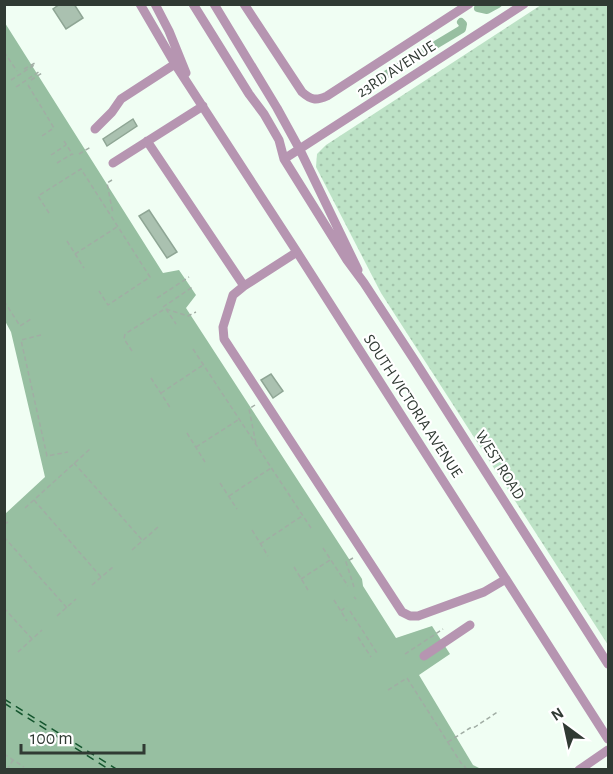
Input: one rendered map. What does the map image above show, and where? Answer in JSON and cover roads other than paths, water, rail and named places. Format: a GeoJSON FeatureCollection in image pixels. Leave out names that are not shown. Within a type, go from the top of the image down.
{"type":"FeatureCollection","features":[{"type":"Feature","properties":{"kind":"street","name":"SOUTH VICTORIA AVENUE"},"geometry":{"type":"LineString","coordinates":[[140,4],[175,64],[609,739]]}},
{"type":"Feature","properties":{"kind":"street","name":"SOUTH VICTORIA AVENUE"},"geometry":{"type":"LineString","coordinates":[[155,4],[193,89]]}},
{"type":"Feature","properties":{"kind":"street","name":"WEST ROAD"},"geometry":{"type":"LineString","coordinates":[[193,4],[264,114],[279,140],[284,159],[347,260],[609,664]]}},
{"type":"Feature","properties":{"kind":"street","name":"WEST ROAD"},"geometry":{"type":"LineString","coordinates":[[214,4],[300,150],[364,283]]}},
{"type":"Feature","properties":{"kind":"street"},"geometry":{"type":"LineString","coordinates":[[244,4],[297,86],[302,92],[316,100],[327,96],[469,4]]}},
{"type":"Feature","properties":{"kind":"street","name":"23RD AVENUE"},"geometry":{"type":"LineString","coordinates":[[284,159],[524,4]]}},
{"type":"Feature","properties":{"kind":"street"},"geometry":{"type":"LineString","coordinates":[[94,129],[112,112],[121,99],[175,64]]}},
{"type":"Feature","properties":{"kind":"street"},"geometry":{"type":"LineString","coordinates":[[113,163],[203,106]]}},
{"type":"Feature","properties":{"kind":"street"},"geometry":{"type":"LineString","coordinates":[[305,162],[314,140]]}},
{"type":"Feature","properties":{"kind":"street"},"geometry":{"type":"LineString","coordinates":[[147,141],[244,286]]}},
{"type":"Feature","properties":{"kind":"street"},"geometry":{"type":"LineString","coordinates":[[297,252],[236,292],[231,298],[223,327],[224,339],[400,611],[408,616],[418,616],[484,592],[506,579]]}},
{"type":"Feature","properties":{"kind":"street"},"geometry":{"type":"LineString","coordinates":[[424,656],[470,625]]}},
{"type":"Feature","properties":{"kind":"street"},"geometry":{"type":"LineString","coordinates":[[579,770],[609,750]]}},
{"type":"Feature","properties":{"kind":"waterway"},"geometry":{"type":"LineString","coordinates":[[478,8],[487,10],[498,4]]}},
{"type":"Feature","properties":{"kind":"waterway"},"geometry":{"type":"LineString","coordinates":[[372,83],[462,29],[461,22]]}}]}
